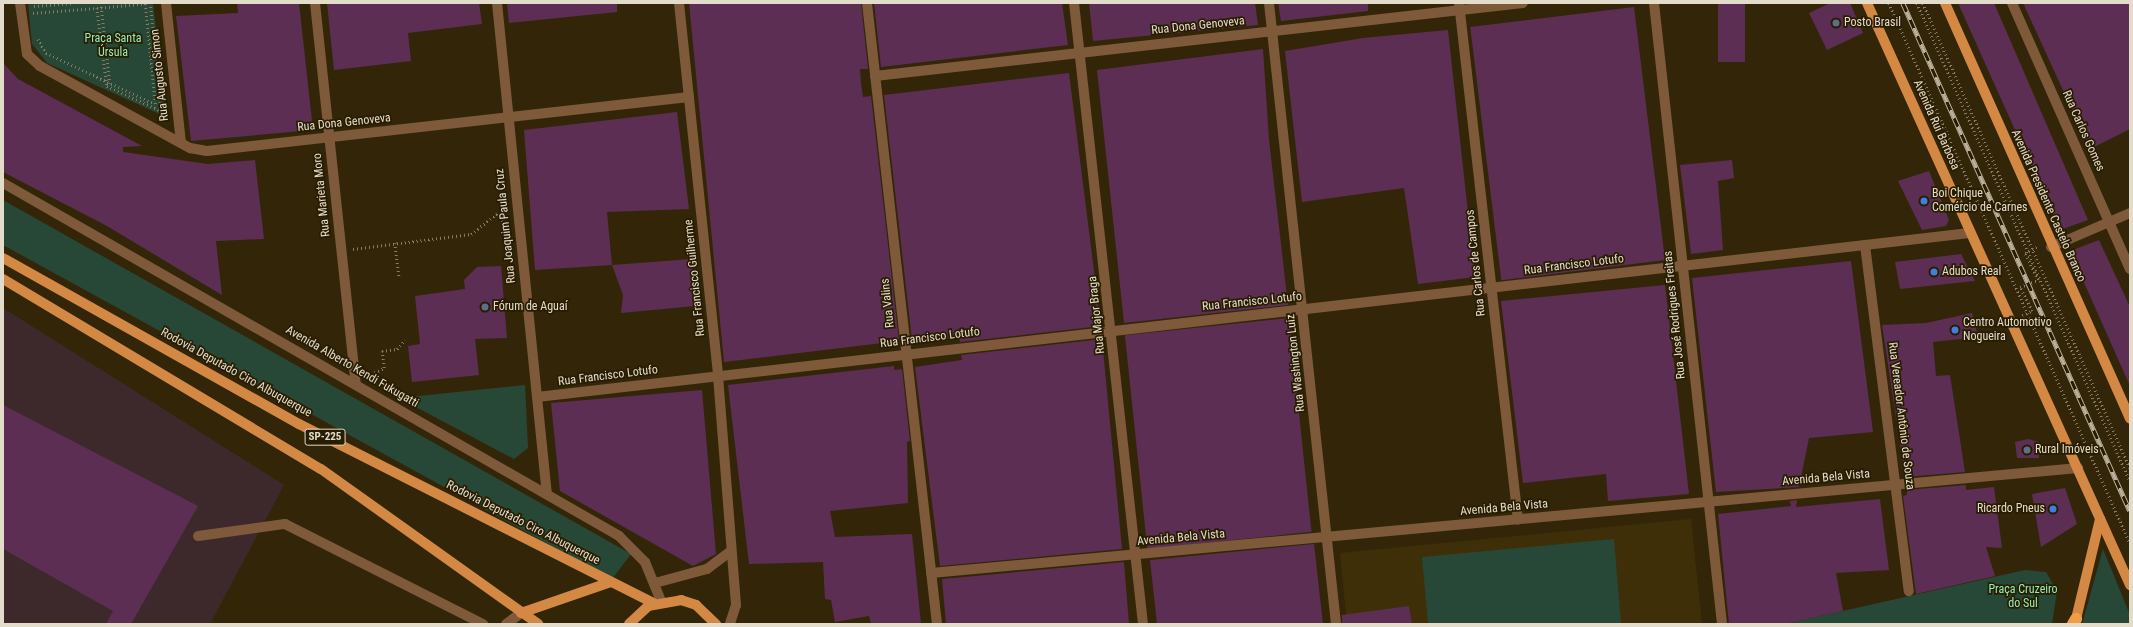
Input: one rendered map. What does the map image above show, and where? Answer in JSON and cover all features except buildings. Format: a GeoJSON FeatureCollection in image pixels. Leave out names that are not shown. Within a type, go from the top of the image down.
{"type":"FeatureCollection","features":[{"type":"Feature","properties":{"kind":"main road","name":"Avenida Rui Barbosa"},"geometry":{"type":"LineString","coordinates":[[1867,3],[2130,585]]}},
{"type":"Feature","properties":{"kind":"main road","name":"Avenida Presidente Castelo Branco"},"geometry":{"type":"LineString","coordinates":[[1945,3],[2050,244],[2130,420]]}},
{"type":"Feature","properties":{"kind":"main road","name":"Rodovia Deputado Ciro Albuquerque"},"geometry":{"type":"LineString","coordinates":[[3,258],[299,424],[611,582],[657,602]]}},
{"type":"Feature","properties":{"kind":"main road","name":"SP-225"},"geometry":{"type":"LineString","coordinates":[[3,279],[321,469],[538,624]]}},
{"type":"Feature","properties":{"kind":"main road"},"geometry":{"type":"LineString","coordinates":[[2076,622],[2100,519]]}},
{"type":"Feature","properties":{"kind":"main road"},"geometry":{"type":"LineString","coordinates":[[521,613],[611,582]]}},
{"type":"Feature","properties":{"kind":"main road"},"geometry":{"type":"LineString","coordinates":[[629,624],[657,602],[681,600],[696,605],[716,624]]}},
{"type":"Feature","properties":{"kind":"street","name":"Rua Augusto Simon"},"geometry":{"type":"LineString","coordinates":[[166,3],[181,143]]}},
{"type":"Feature","properties":{"kind":"street","name":"Rua Marieta Moro"},"geometry":{"type":"LineString","coordinates":[[315,3],[356,385]]}},
{"type":"Feature","properties":{"kind":"street","name":"Rua Joaquim Paula Cruz"},"geometry":{"type":"LineString","coordinates":[[497,3],[547,494]]}},
{"type":"Feature","properties":{"kind":"street","name":"Rua Francisco Guilherme"},"geometry":{"type":"LineString","coordinates":[[679,3],[718,376],[736,605],[730,624]]}},
{"type":"Feature","properties":{"kind":"street","name":"Rua Valins"},"geometry":{"type":"LineString","coordinates":[[867,3],[937,624]]}},
{"type":"Feature","properties":{"kind":"street","name":"Rua Major Braga"},"geometry":{"type":"LineString","coordinates":[[1074,3],[1112,330],[1143,624]]}},
{"type":"Feature","properties":{"kind":"street","name":"Rua Washington Luiz"},"geometry":{"type":"LineString","coordinates":[[1269,3],[1328,537],[1336,624]]}},
{"type":"Feature","properties":{"kind":"street","name":"Rua Dona Genoveva"},"geometry":{"type":"LineString","coordinates":[[875,76],[1272,31],[1460,7],[1523,3]]}},
{"type":"Feature","properties":{"kind":"street","name":"Rua José Rodrigues Freitas"},"geometry":{"type":"LineString","coordinates":[[1654,3],[1722,624]]}},
{"type":"Feature","properties":{"kind":"street","name":"Rua Carlos Gomes"},"geometry":{"type":"LineString","coordinates":[[2012,3],[2130,269]]}},
{"type":"Feature","properties":{"kind":"street","name":"Rua Dona Genoveva"},"geometry":{"type":"LineString","coordinates":[[24,6],[26,54],[40,66],[181,143],[207,151],[689,97]]}},
{"type":"Feature","properties":{"kind":"street","name":"Rua Carlos de Campos"},"geometry":{"type":"LineString","coordinates":[[1460,7],[1518,520]]}},
{"type":"Feature","properties":{"kind":"street","name":"Avenida Alberto Kendi Fukugatti"},"geometry":{"type":"LineString","coordinates":[[3,183],[619,536],[645,562],[655,583],[657,602]]}},
{"type":"Feature","properties":{"kind":"street"},"geometry":{"type":"LineString","coordinates":[[2050,244],[2110,223],[2130,214]]}},
{"type":"Feature","properties":{"kind":"street","name":"Rua Francisco Lotufo"},"geometry":{"type":"LineString","coordinates":[[537,397],[1970,233]]}},
{"type":"Feature","properties":{"kind":"street","name":"Rua Vereador Antônio de Souza"},"geometry":{"type":"LineString","coordinates":[[1865,245],[1908,591]]}},
{"type":"Feature","properties":{"kind":"street","name":"Avenida Bela Vista"},"geometry":{"type":"LineString","coordinates":[[931,573],[1135,556],[2078,468]]}},
{"type":"Feature","properties":{"kind":"street"},"geometry":{"type":"LineString","coordinates":[[198,536],[285,524],[483,624]]}},
{"type":"Feature","properties":{"kind":"street"},"geometry":{"type":"LineString","coordinates":[[655,583],[707,569],[731,551]]}},
{"type":"Feature","properties":{"kind":"street"},"geometry":{"type":"LineString","coordinates":[[506,624],[521,613]]}},
{"type":"Feature","properties":{"kind":"path"},"geometry":{"type":"LineString","coordinates":[[34,6],[74,3]]}},
{"type":"Feature","properties":{"kind":"path"},"geometry":{"type":"LineString","coordinates":[[101,3],[108,82],[107,86]]}},
{"type":"Feature","properties":{"kind":"path"},"geometry":{"type":"LineString","coordinates":[[46,53],[155,104],[145,3]]}},
{"type":"Feature","properties":{"kind":"path"},"geometry":{"type":"LineString","coordinates":[[29,14],[149,3],[161,111],[43,58],[31,36]]}},
{"type":"Feature","properties":{"kind":"path"},"geometry":{"type":"LineString","coordinates":[[1889,3],[2130,543]]}},
{"type":"Feature","properties":{"kind":"path"},"geometry":{"type":"LineString","coordinates":[[1917,3],[2130,481]]}},
{"type":"Feature","properties":{"kind":"path"},"geometry":{"type":"LineString","coordinates":[[1923,3],[2130,468]]}},
{"type":"Feature","properties":{"kind":"path"},"geometry":{"type":"LineString","coordinates":[[24,6],[29,14],[29,19]]}},
{"type":"Feature","properties":{"kind":"path"},"geometry":{"type":"LineString","coordinates":[[97,8],[108,82]]}},
{"type":"Feature","properties":{"kind":"path"},"geometry":{"type":"LineString","coordinates":[[341,249],[471,234],[497,214],[506,226]]}},
{"type":"Feature","properties":{"kind":"path"},"geometry":{"type":"LineString","coordinates":[[395,243],[399,278]]}},
{"type":"Feature","properties":{"kind":"path"},"geometry":{"type":"LineString","coordinates":[[2010,319],[2032,311],[2020,287],[2038,280],[2025,253],[2050,244]]}},
{"type":"Feature","properties":{"kind":"path"},"geometry":{"type":"LineString","coordinates":[[356,385],[384,368],[382,351],[397,349],[406,340]]}},
{"type":"Feature","properties":{"kind":"shaded area"},"geometry":{"type":"Polygon","coordinates":[[[3,308],[284,485],[210,624],[3,624],[3,308]]]}},
{"type":"Feature","properties":{"kind":"shaded area"},"geometry":{"type":"Polygon","coordinates":[[[1691,519],[1702,624],[1347,624],[1340,553],[1691,519]]]}},
{"type":"Feature","properties":{"kind":"green space","name":"Praça Santa Úrsula"},"geometry":{"type":"Polygon","coordinates":[[[28,3],[153,3],[166,117],[47,63],[32,44],[28,3]]]}},
{"type":"Feature","properties":{"kind":"green space"},"geometry":{"type":"Polygon","coordinates":[[[3,200],[631,554],[612,579],[3,245],[3,200]]]}},
{"type":"Feature","properties":{"kind":"green space"},"geometry":{"type":"Polygon","coordinates":[[[525,385],[528,448],[514,459],[399,398],[525,385]]]}},
{"type":"Feature","properties":{"kind":"green space"},"geometry":{"type":"Polygon","coordinates":[[[1614,539],[1621,624],[1428,624],[1422,557],[1614,539]]]}},
{"type":"Feature","properties":{"kind":"green space"},"geometry":{"type":"Polygon","coordinates":[[[2103,549],[2130,615],[2130,624],[2082,624],[2103,549]]]}},
{"type":"Feature","properties":{"kind":"green space","name":"Praça Cruzeiro do Sul"},"geometry":{"type":"Polygon","coordinates":[[[2025,570],[2046,572],[2057,591],[2052,624],[1785,624],[2025,570]]]}},
{"type":"Feature","properties":{"kind":"railway"},"geometry":{"type":"LineString","coordinates":[[1903,3],[2130,511]]}},
{"type":"Feature","properties":{"kind":"place","name":"Posto Brasil"},"geometry":{"type":"Point","coordinates":[1836,23]}},
{"type":"Feature","properties":{"kind":"place","name":"Boi Chique Comércio de Carnes"},"geometry":{"type":"Point","coordinates":[1924,201]}},
{"type":"Feature","properties":{"kind":"place","name":"Adubos Real"},"geometry":{"type":"Point","coordinates":[1934,272]}},
{"type":"Feature","properties":{"kind":"place","name":"Fórum de Aguaí"},"geometry":{"type":"Point","coordinates":[485,307]}},
{"type":"Feature","properties":{"kind":"place","name":"Centro Automotivo Nogueira"},"geometry":{"type":"Point","coordinates":[1955,330]}},
{"type":"Feature","properties":{"kind":"place","name":"Rural Imóveis"},"geometry":{"type":"Point","coordinates":[2027,450]}},
{"type":"Feature","properties":{"kind":"place","name":"Ricardo Pneus"},"geometry":{"type":"Point","coordinates":[2053,509]}}]}
